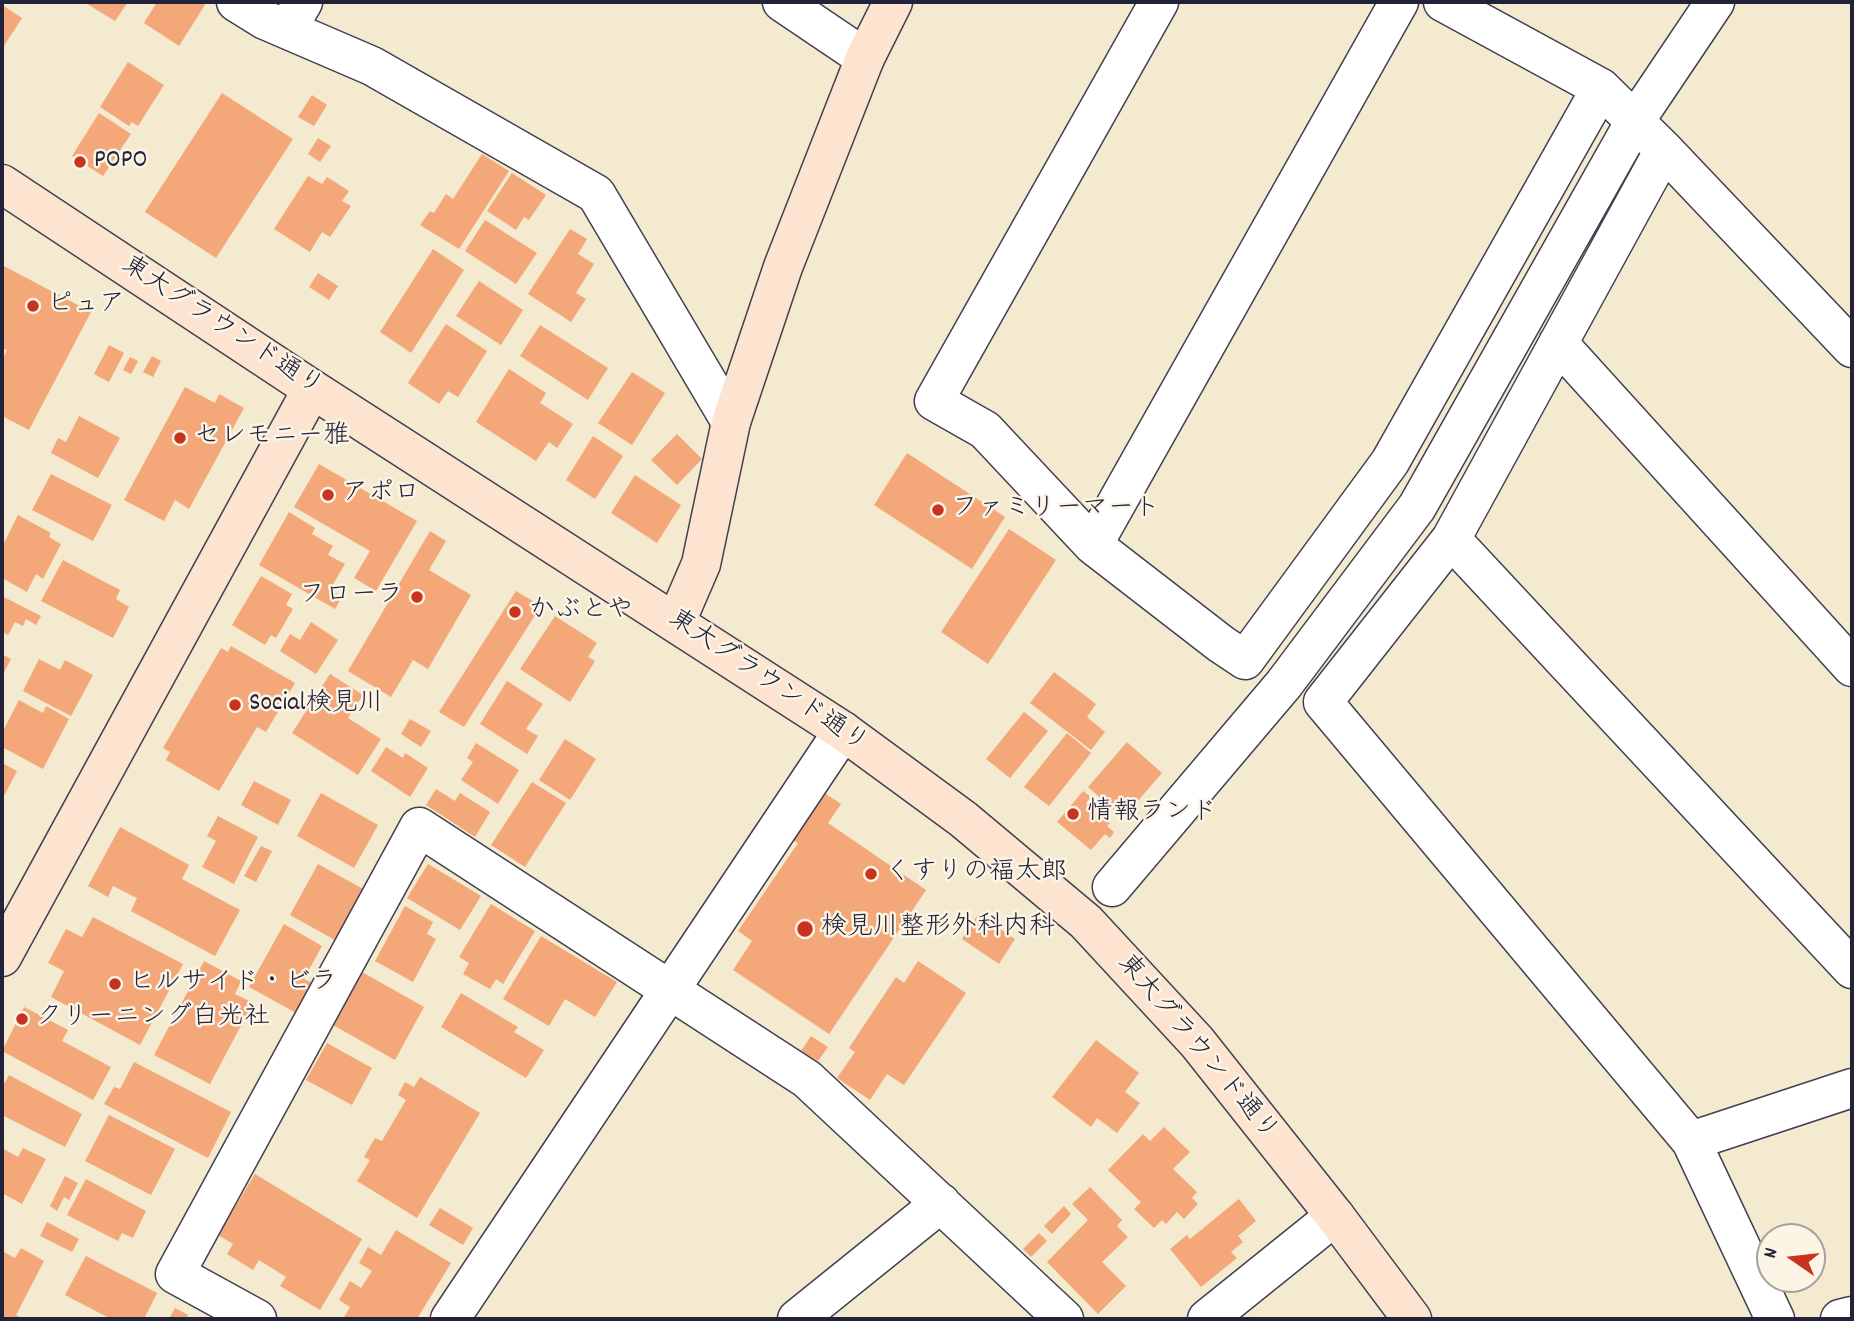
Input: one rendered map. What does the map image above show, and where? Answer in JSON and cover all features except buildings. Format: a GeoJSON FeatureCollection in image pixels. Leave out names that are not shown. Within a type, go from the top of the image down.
{"type":"FeatureCollection","features":[{"type":"Feature","properties":{"kind":"street"},"geometry":{"type":"LineString","coordinates":[[236,2],[265,20],[295,15],[372,66],[596,194],[731,422]]}},
{"type":"Feature","properties":{"kind":"street"},"geometry":{"type":"LineString","coordinates":[[782,2],[865,58]]}},
{"type":"Feature","properties":{"kind":"street"},"geometry":{"type":"LineString","coordinates":[[676,622],[701,564],[731,422],[783,267],[865,58],[893,2]]}},
{"type":"Feature","properties":{"kind":"street"},"geometry":{"type":"LineString","coordinates":[[1159,2],[934,401],[985,430],[1093,545],[1220,644],[1245,660],[1390,462],[1601,88]]}},
{"type":"Feature","properties":{"kind":"street"},"geometry":{"type":"LineString","coordinates":[[1093,545],[1399,2]]}},
{"type":"Feature","properties":{"kind":"street"},"geometry":{"type":"LineString","coordinates":[[1443,2],[1601,88],[1664,150],[1852,348]]}},
{"type":"Feature","properties":{"kind":"street"},"geometry":{"type":"LineString","coordinates":[[1112,887],[1284,684],[1418,507],[1635,121],[1715,2]]}},
{"type":"Feature","properties":{"kind":"street"},"geometry":{"type":"LineString","coordinates":[[1664,150],[1451,539],[1323,702],[1691,1141],[1775,1319]]}},
{"type":"Feature","properties":{"kind":"street","name":"東大グラウンド通り"},"geometry":{"type":"LineString","coordinates":[[2,184],[312,389],[843,731],[963,818],[1086,922],[1197,1042],[1335,1216],[1412,1319]]}},
{"type":"Feature","properties":{"kind":"street"},"geometry":{"type":"LineString","coordinates":[[1558,343],[1852,667]]}},
{"type":"Feature","properties":{"kind":"street"},"geometry":{"type":"LineString","coordinates":[[2,957],[312,389]]}},
{"type":"Feature","properties":{"kind":"street"},"geometry":{"type":"LineString","coordinates":[[1451,539],[1852,969]]}},
{"type":"Feature","properties":{"kind":"street"},"geometry":{"type":"LineString","coordinates":[[450,1319],[843,731]]}},
{"type":"Feature","properties":{"kind":"street"},"geometry":{"type":"LineString","coordinates":[[257,1319],[175,1274],[419,827],[807,1079],[1064,1319]]}},
{"type":"Feature","properties":{"kind":"street"},"geometry":{"type":"LineString","coordinates":[[1691,1141],[1852,1088]]}},
{"type":"Feature","properties":{"kind":"street"},"geometry":{"type":"LineString","coordinates":[[797,1319],[941,1203]]}},
{"type":"Feature","properties":{"kind":"street"},"geometry":{"type":"LineString","coordinates":[[1207,1319],[1335,1216]]}},
{"type":"Feature","properties":{"kind":"street"},"geometry":{"type":"LineString","coordinates":[[1840,1319],[1852,1316]]}},
{"type":"Feature","properties":{"kind":"place","name":"POPO"},"geometry":{"type":"Point","coordinates":[80,162]}},
{"type":"Feature","properties":{"kind":"place","name":"ピュア"},"geometry":{"type":"Point","coordinates":[33,306]}},
{"type":"Feature","properties":{"kind":"place","name":"セレモニー雅"},"geometry":{"type":"Point","coordinates":[180,438]}},
{"type":"Feature","properties":{"kind":"place","name":"アポロ"},"geometry":{"type":"Point","coordinates":[328,495]}},
{"type":"Feature","properties":{"kind":"place","name":"ファミリーマート"},"geometry":{"type":"Point","coordinates":[938,510]}},
{"type":"Feature","properties":{"kind":"place","name":"フローラ"},"geometry":{"type":"Point","coordinates":[417,597]}},
{"type":"Feature","properties":{"kind":"place","name":"かぶとや"},"geometry":{"type":"Point","coordinates":[515,612]}},
{"type":"Feature","properties":{"kind":"place","name":"Social検見川"},"geometry":{"type":"Point","coordinates":[235,705]}},
{"type":"Feature","properties":{"kind":"place","name":"情報ランド"},"geometry":{"type":"Point","coordinates":[1073,814]}},
{"type":"Feature","properties":{"kind":"place","name":"くすりの福太郎"},"geometry":{"type":"Point","coordinates":[871,874]}},
{"type":"Feature","properties":{"kind":"place","name":"検見川整形外科内科"},"geometry":{"type":"Point","coordinates":[805,929]}},
{"type":"Feature","properties":{"kind":"place","name":"ヒルサイド・ビラ"},"geometry":{"type":"Point","coordinates":[115,984]}},
{"type":"Feature","properties":{"kind":"place","name":"クリーニング白光社"},"geometry":{"type":"Point","coordinates":[22,1019]}}]}
